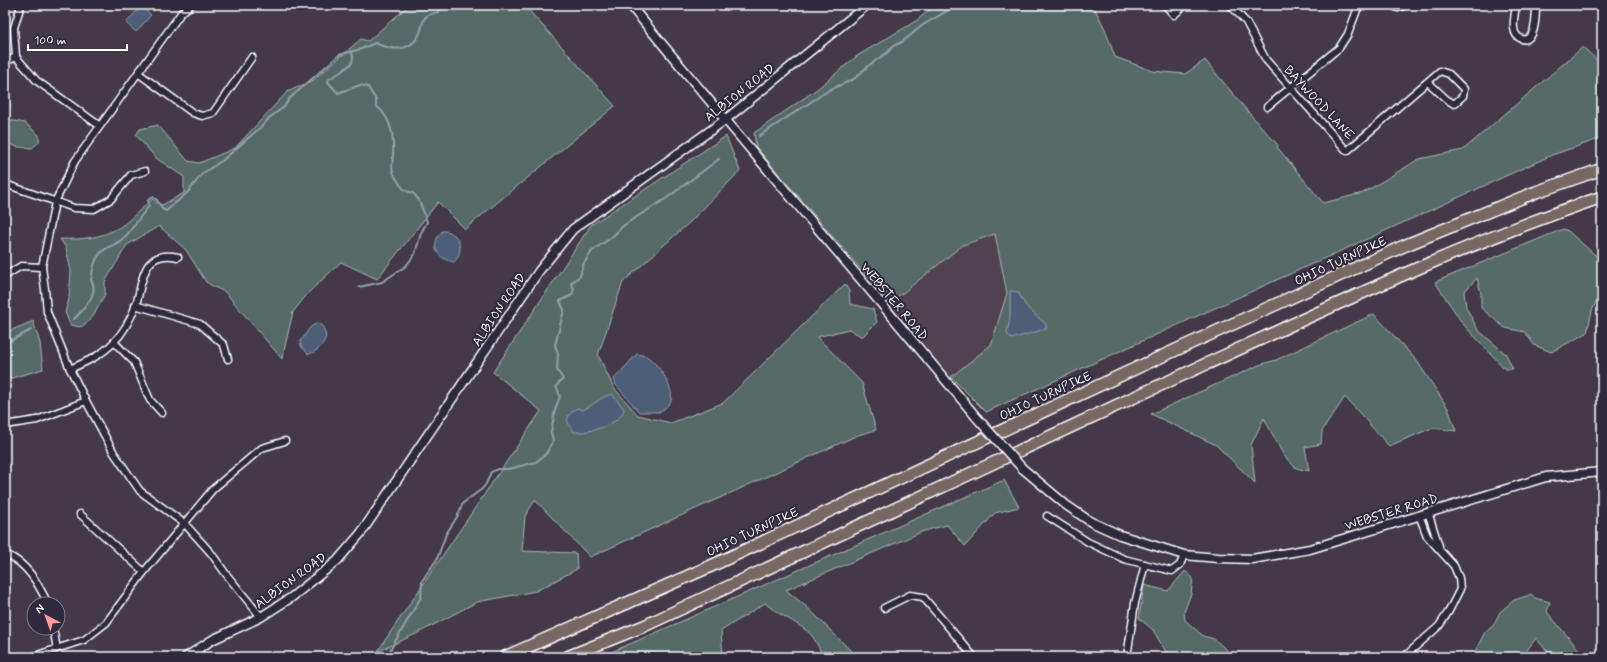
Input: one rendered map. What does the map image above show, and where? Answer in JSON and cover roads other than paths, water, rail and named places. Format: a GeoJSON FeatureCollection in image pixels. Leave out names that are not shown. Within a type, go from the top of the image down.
{"type":"FeatureCollection","features":[{"type":"Feature","properties":{"kind":"highway","name":"OHIO TURNPIKE"},"geometry":{"type":"LineString","coordinates":[[505,657],[711,566],[1151,361],[1406,245],[1536,192],[1602,169]]}},
{"type":"Feature","properties":{"kind":"highway"},"geometry":{"type":"LineString","coordinates":[[568,657],[651,622],[1156,387],[1412,270],[1542,217],[1602,196]]}},
{"type":"Feature","properties":{"kind":"street"},"geometry":{"type":"LineString","coordinates":[[21,5],[14,28],[16,57],[36,81],[100,126]]}},
{"type":"Feature","properties":{"kind":"street"},"geometry":{"type":"LineString","coordinates":[[191,5],[181,13],[75,161],[55,202],[42,267],[47,312],[70,369],[86,401],[114,453],[140,491],[185,524],[212,552],[226,574],[261,617]]}},
{"type":"Feature","properties":{"kind":"street","name":"WEBSTER ROAD"},"geometry":{"type":"LineString","coordinates":[[630,5],[725,120],[889,312],[977,418],[1022,468],[1066,505],[1091,522],[1120,535],[1184,555],[1218,558],[1265,558],[1310,549],[1546,477],[1602,472]]}},
{"type":"Feature","properties":{"kind":"street","name":"ALBION ROAD"},"geometry":{"type":"LineString","coordinates":[[186,657],[212,640],[261,617],[292,597],[337,561],[358,538],[539,271],[573,230],[725,120],[867,5]]}},
{"type":"Feature","properties":{"kind":"street"},"geometry":{"type":"LineString","coordinates":[[1165,5],[1174,15],[1185,5]]}},
{"type":"Feature","properties":{"kind":"street","name":"BAYWOOD LANE"},"geometry":{"type":"LineString","coordinates":[[1230,5],[1246,22],[1266,60],[1347,151],[1428,82],[1440,72],[1449,74],[1464,89],[1463,96],[1454,104],[1446,99],[1428,82]]}},
{"type":"Feature","properties":{"kind":"street"},"geometry":{"type":"LineString","coordinates":[[1267,107],[1339,48],[1348,34],[1359,5]]}},
{"type":"Feature","properties":{"kind":"street"},"geometry":{"type":"LineString","coordinates":[[1391,5],[1398,8],[1405,5]]}},
{"type":"Feature","properties":{"kind":"street"},"geometry":{"type":"LineString","coordinates":[[1516,5],[1514,24],[1515,33],[1517,37],[1524,40],[1530,37],[1533,33],[1536,5]]}},
{"type":"Feature","properties":{"kind":"street"},"geometry":{"type":"LineString","coordinates":[[5,62],[16,57]]}},
{"type":"Feature","properties":{"kind":"street"},"geometry":{"type":"LineString","coordinates":[[138,73],[193,113],[202,116],[213,113],[252,57]]}},
{"type":"Feature","properties":{"kind":"street"},"geometry":{"type":"LineString","coordinates":[[5,184],[74,208],[94,209],[111,199],[131,175],[145,171]]}},
{"type":"Feature","properties":{"kind":"street"},"geometry":{"type":"LineString","coordinates":[[70,369],[93,359],[114,342],[126,325],[135,305],[143,274],[150,264],[160,257],[168,255],[178,257]]}},
{"type":"Feature","properties":{"kind":"street"},"geometry":{"type":"LineString","coordinates":[[5,276],[21,266],[42,267]]}},
{"type":"Feature","properties":{"kind":"street"},"geometry":{"type":"LineString","coordinates":[[135,305],[200,324],[224,346],[228,359]]}},
{"type":"Feature","properties":{"kind":"street"},"geometry":{"type":"LineString","coordinates":[[114,342],[134,362],[150,400],[162,413]]}},
{"type":"Feature","properties":{"kind":"street"},"geometry":{"type":"LineString","coordinates":[[5,425],[37,420],[86,401]]}},
{"type":"Feature","properties":{"kind":"street"},"geometry":{"type":"LineString","coordinates":[[31,657],[84,640],[106,622],[144,572],[213,489],[262,448],[285,441]]}},
{"type":"Feature","properties":{"kind":"street"},"geometry":{"type":"LineString","coordinates":[[1428,512],[1440,549]]}},
{"type":"Feature","properties":{"kind":"street"},"geometry":{"type":"LineString","coordinates":[[80,514],[144,572]]}},
{"type":"Feature","properties":{"kind":"street"},"geometry":{"type":"LineString","coordinates":[[1404,657],[1439,626],[1460,589],[1459,578],[1454,566],[1427,536],[1419,515]]}},
{"type":"Feature","properties":{"kind":"street"},"geometry":{"type":"LineString","coordinates":[[1046,516],[1088,542],[1124,559],[1172,571],[1180,565],[1184,555]]}},
{"type":"Feature","properties":{"kind":"street"},"geometry":{"type":"LineString","coordinates":[[5,554],[16,559],[37,582],[44,596]]}},
{"type":"Feature","properties":{"kind":"street"},"geometry":{"type":"LineString","coordinates":[[1127,657],[1134,603],[1145,564]]}},
{"type":"Feature","properties":{"kind":"street"},"geometry":{"type":"LineString","coordinates":[[884,608],[910,595],[923,597],[974,657]]}},
{"type":"Feature","properties":{"kind":"street"},"geometry":{"type":"LineString","coordinates":[[55,636],[57,649]]}},
{"type":"Feature","properties":{"kind":"water"},"geometry":{"type":"Polygon","coordinates":[[[141,6],[151,15],[136,32],[126,23],[141,6]]]}},
{"type":"Feature","properties":{"kind":"water"},"geometry":{"type":"Polygon","coordinates":[[[442,231],[453,234],[459,242],[460,252],[454,262],[440,256],[436,250],[436,241],[442,231]]]}},
{"type":"Feature","properties":{"kind":"water"},"geometry":{"type":"Polygon","coordinates":[[[1010,291],[1018,292],[1027,307],[1046,324],[1046,329],[1011,339],[1007,333],[1010,318],[1010,291]]]}},
{"type":"Feature","properties":{"kind":"water"},"geometry":{"type":"Polygon","coordinates":[[[319,323],[324,329],[326,337],[319,348],[308,354],[301,346],[300,341],[312,326],[319,323]]]}},
{"type":"Feature","properties":{"kind":"water"},"geometry":{"type":"Polygon","coordinates":[[[637,354],[646,356],[650,359],[660,369],[668,383],[672,396],[671,401],[660,412],[639,412],[616,385],[614,379],[637,354]]]}},
{"type":"Feature","properties":{"kind":"water"},"geometry":{"type":"Polygon","coordinates":[[[612,394],[624,409],[622,415],[611,424],[603,427],[587,431],[574,432],[568,422],[568,416],[570,414],[577,408],[583,410],[604,397],[612,394]]]}},
{"type":"Feature","properties":{"kind":"waterway"},"geometry":{"type":"LineString","coordinates":[[74,319],[86,306],[92,296],[93,285],[91,280],[97,258],[103,251],[126,236],[149,206],[148,200],[153,197],[159,202],[162,209],[166,211],[188,192],[203,173],[223,160],[269,118],[284,107],[289,99],[339,55],[361,49],[375,43],[390,48],[404,48],[415,41],[419,35],[423,20],[430,14],[439,12],[441,6],[443,5]]}},
{"type":"Feature","properties":{"kind":"waterway"},"geometry":{"type":"LineString","coordinates":[[759,136],[829,90],[854,79],[868,66],[888,52],[893,46],[902,42],[923,25],[957,5]]}},
{"type":"Feature","properties":{"kind":"waterway"},"geometry":{"type":"LineString","coordinates":[[351,51],[353,56],[352,63],[329,79],[328,82],[338,93],[360,85],[368,87],[376,100],[376,106],[381,110],[390,127],[393,140],[393,172],[403,189],[414,194],[420,203],[427,222],[421,233],[415,254],[406,266],[382,282],[359,287]]}},
{"type":"Feature","properties":{"kind":"waterway"},"geometry":{"type":"LineString","coordinates":[[383,657],[389,652],[421,597],[422,581],[437,559],[446,534],[457,517],[463,503],[482,489],[491,472],[536,462],[546,454],[553,441],[551,432],[555,410],[560,396],[556,386],[563,379],[557,370],[558,354],[555,345],[564,310],[560,301],[572,295],[574,289],[571,283],[580,276],[583,265],[592,251],[612,237],[624,225],[667,198],[719,159]]}},
{"type":"Feature","properties":{"kind":"waterway"},"geometry":{"type":"LineString","coordinates":[[5,342],[31,330]]}}]}
